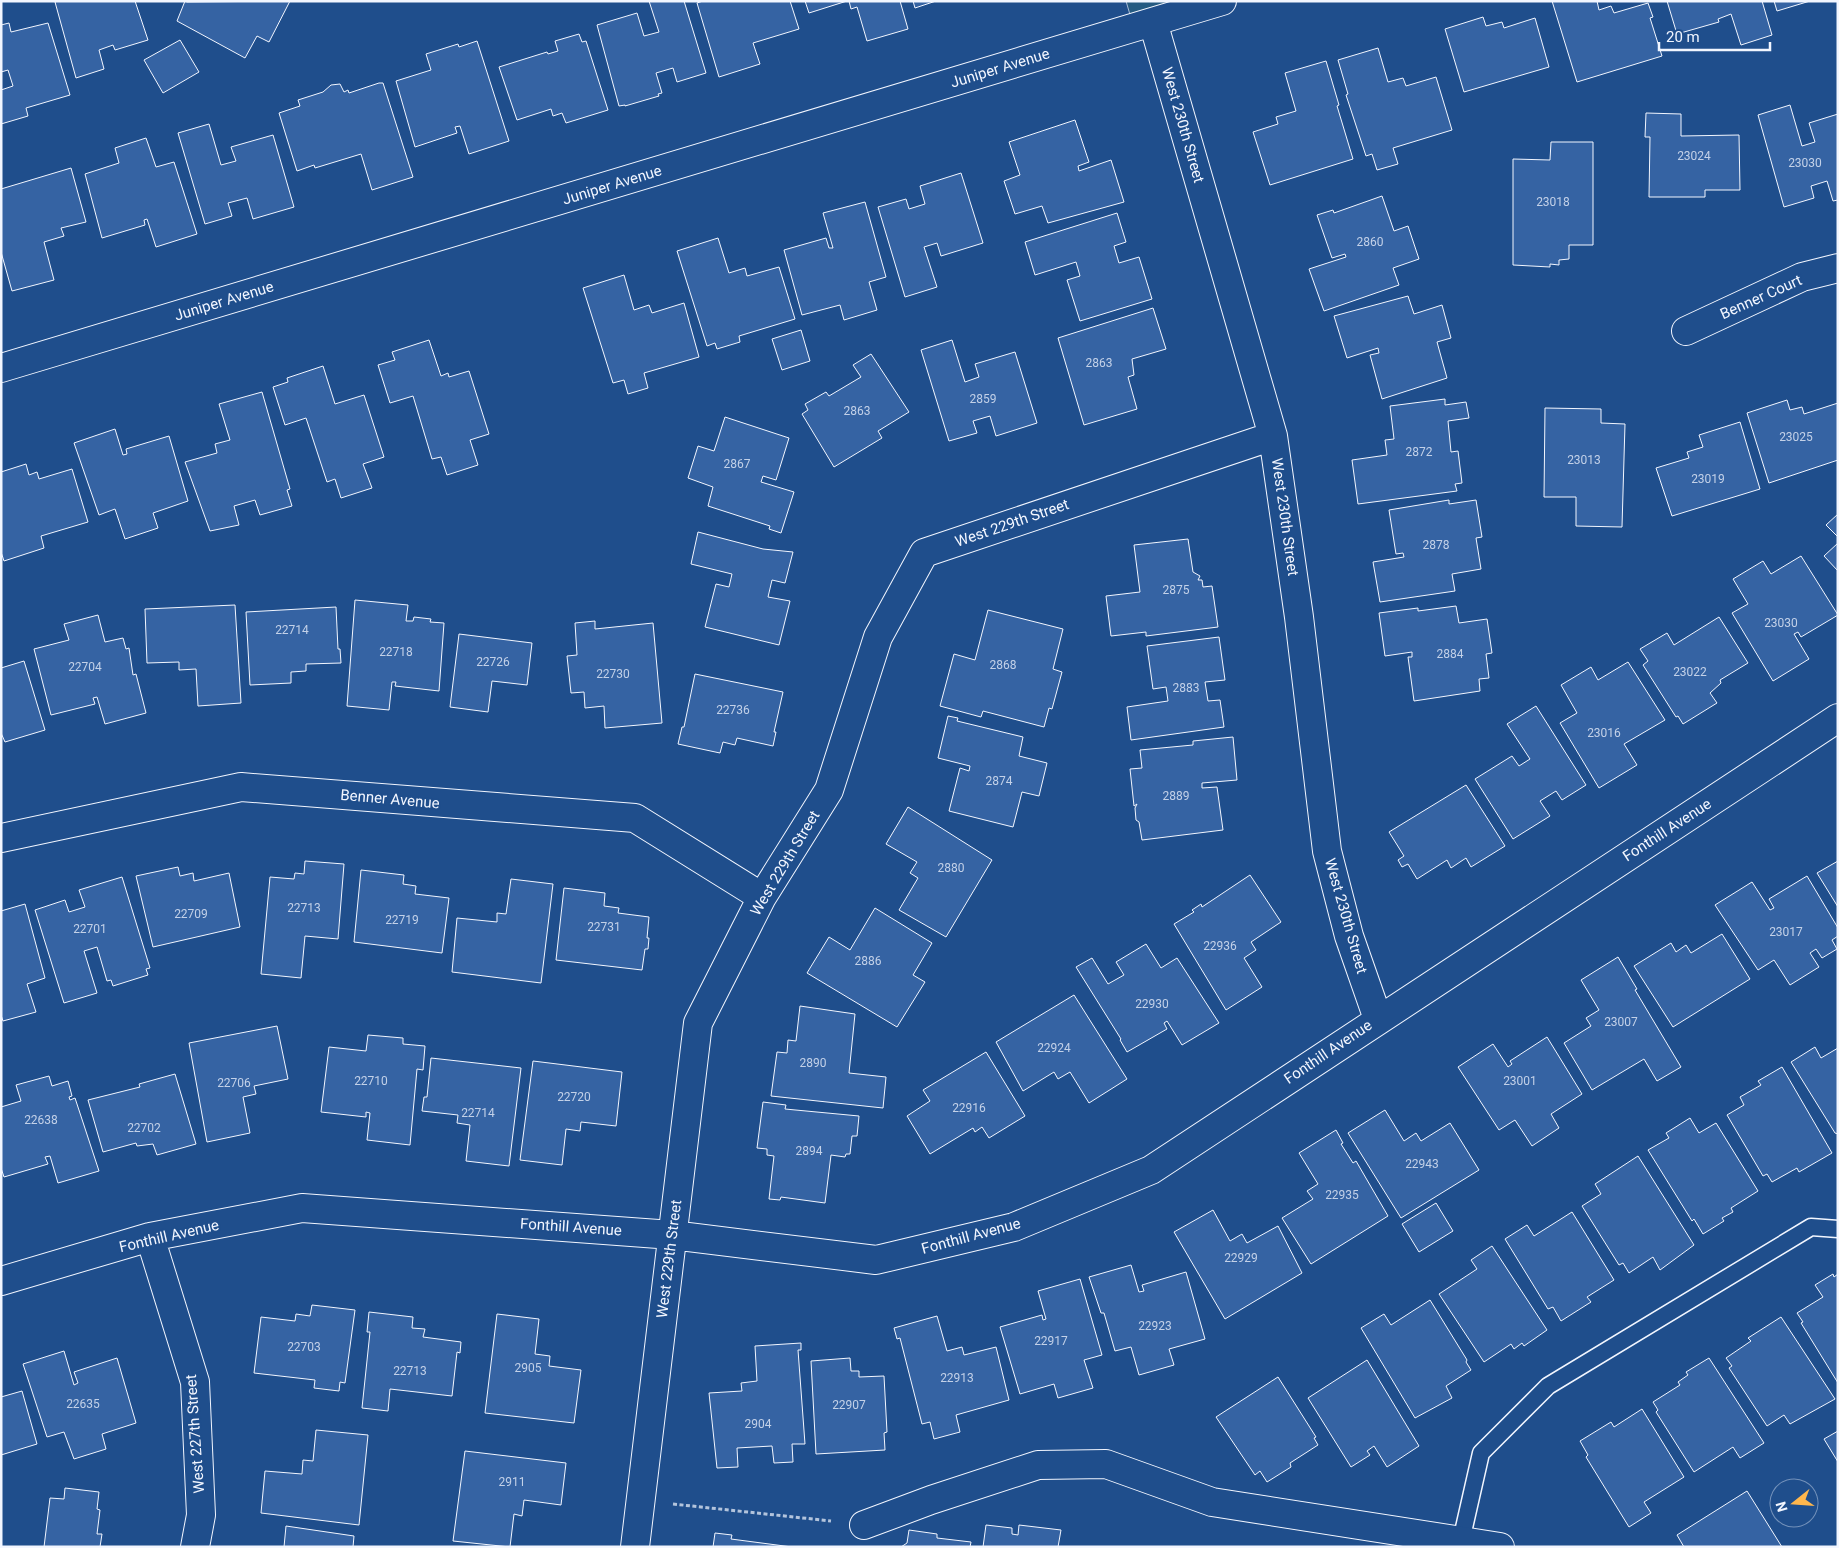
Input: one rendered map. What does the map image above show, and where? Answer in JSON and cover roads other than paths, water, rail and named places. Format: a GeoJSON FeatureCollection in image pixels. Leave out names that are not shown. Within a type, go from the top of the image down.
{"type":"FeatureCollection","features":[{"type":"Feature","properties":{"kind":"street","name":"Juniper Avenue"},"geometry":{"type":"LineString","coordinates":[[1,368],[1222,1]]}},
{"type":"Feature","properties":{"kind":"street","name":"West 230th Street"},"geometry":{"type":"LineString","coordinates":[[1153,22],[1273,436],[1299,617],[1327,851],[1349,936],[1378,1019]]}},
{"type":"Feature","properties":{"kind":"street","name":"Benner Court"},"geometry":{"type":"LineString","coordinates":[[1686,331],[1802,276],[1838,268]]}},
{"type":"Feature","properties":{"kind":"street","name":"West 229th Street"},"geometry":{"type":"LineString","coordinates":[[635,1547],[698,1023],[762,897],[829,790],[878,637],[924,553],[1273,436]]}},
{"type":"Feature","properties":{"kind":"street","name":"Fonthill Avenue"},"geometry":{"type":"LineString","coordinates":[[1,1282],[150,1237],[302,1208],[672,1235],[876,1260],[1014,1227],[1151,1170],[1838,718]]}},
{"type":"Feature","properties":{"kind":"street","name":"Benner Avenue"},"geometry":{"type":"LineString","coordinates":[[1,838],[241,787],[251,787],[634,818],[762,897]]}},
{"type":"Feature","properties":{"kind":"street","name":"West 227th Street"},"geometry":{"type":"LineString","coordinates":[[150,1237],[195,1382],[201,1515],[195,1547]]}},
{"type":"Feature","properties":{"kind":"street"},"geometry":{"type":"LineString","coordinates":[[864,1525],[931,1500],[1038,1465],[1106,1464],[1212,1502],[1500,1547]]}},
{"type":"Feature","properties":{"kind":"lane"},"geometry":{"type":"LineString","coordinates":[[1461,1541],[1481,1453],[1548,1386],[1811,1227],[1838,1229]]}}]}
